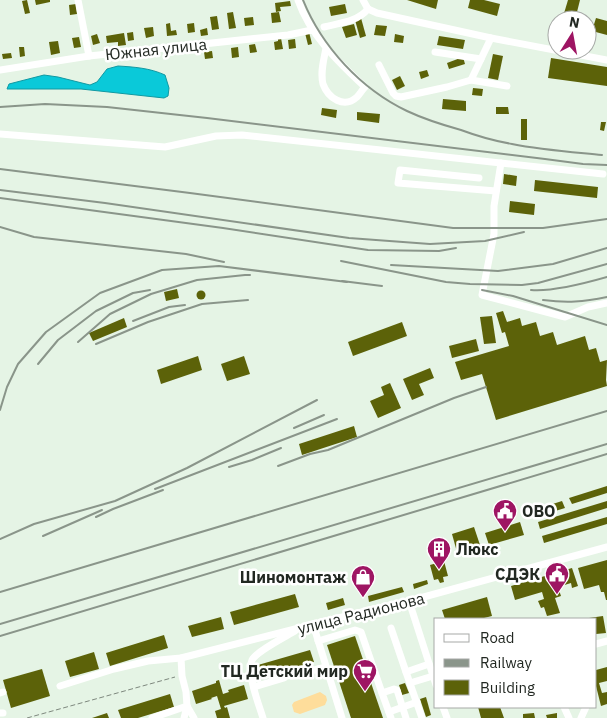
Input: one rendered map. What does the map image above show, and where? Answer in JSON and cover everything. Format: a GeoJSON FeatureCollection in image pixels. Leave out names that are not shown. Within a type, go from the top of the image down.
{"type":"FeatureCollection","features":[{"type":"Feature","properties":{"kind":"street"},"geometry":{"type":"LineString","coordinates":[[78,0],[88,56]]}},
{"type":"Feature","properties":{"kind":"street"},"geometry":{"type":"LineString","coordinates":[[298,0],[312,30],[326,48],[364,87],[352,101],[338,101],[331,97],[326,90],[322,78],[326,48]]}},
{"type":"Feature","properties":{"kind":"street"},"geometry":{"type":"LineString","coordinates":[[362,0],[368,9],[377,12],[491,38],[607,60]]}},
{"type":"Feature","properties":{"kind":"street"},"geometry":{"type":"LineString","coordinates":[[324,27],[351,21],[360,17],[368,9]]}},
{"type":"Feature","properties":{"kind":"street","name":"Южная улица"},"geometry":{"type":"LineString","coordinates":[[0,70],[88,56],[288,35],[312,30]]}},
{"type":"Feature","properties":{"kind":"street"},"geometry":{"type":"LineString","coordinates":[[471,80],[491,38]]}},
{"type":"Feature","properties":{"kind":"street"},"geometry":{"type":"LineString","coordinates":[[434,52],[481,59]]}},
{"type":"Feature","properties":{"kind":"street"},"geometry":{"type":"LineString","coordinates":[[379,65],[396,96],[437,89],[471,80],[507,86]]}},
{"type":"Feature","properties":{"kind":"street"},"geometry":{"type":"LineString","coordinates":[[0,134],[165,147],[216,136],[242,135],[603,174]]}},
{"type":"Feature","properties":{"kind":"street"},"geometry":{"type":"LineString","coordinates":[[501,163],[494,206],[494,234],[482,295],[565,317],[588,307],[607,303]]}},
{"type":"Feature","properties":{"kind":"street"},"geometry":{"type":"LineString","coordinates":[[479,178],[400,170],[398,183],[496,191]]}},
{"type":"Feature","properties":{"kind":"street","name":"улица Радионова"},"geometry":{"type":"LineString","coordinates":[[60,686],[114,669],[181,658],[313,624],[409,602],[607,547]]}},
{"type":"Feature","properties":{"kind":"street"},"geometry":{"type":"LineString","coordinates":[[409,602],[434,679]]}},
{"type":"Feature","properties":{"kind":"street"},"geometry":{"type":"LineString","coordinates":[[313,624],[342,718]]}},
{"type":"Feature","properties":{"kind":"street"},"geometry":{"type":"LineString","coordinates":[[261,717],[251,679],[252,660],[261,652],[302,627]]}},
{"type":"Feature","properties":{"kind":"street"},"geometry":{"type":"LineString","coordinates":[[391,628],[422,718]]}},
{"type":"Feature","properties":{"kind":"street"},"geometry":{"type":"LineString","coordinates":[[318,641],[355,630],[361,632],[390,715],[402,707],[417,702]]}},
{"type":"Feature","properties":{"kind":"street"},"geometry":{"type":"LineString","coordinates":[[181,658],[187,706],[184,718]]}},
{"type":"Feature","properties":{"kind":"street"},"geometry":{"type":"LineString","coordinates":[[406,672],[429,664]]}},
{"type":"Feature","properties":{"kind":"street"},"geometry":{"type":"LineString","coordinates":[[254,687],[326,667]]}},
{"type":"Feature","properties":{"kind":"street"},"geometry":{"type":"LineString","coordinates":[[410,683],[433,676]]}},
{"type":"Feature","properties":{"kind":"street"},"geometry":{"type":"LineString","coordinates":[[382,693],[394,689],[397,690],[406,718]]}},
{"type":"Feature","properties":{"kind":"street"},"geometry":{"type":"LineString","coordinates":[[152,718],[166,716],[187,706]]}},
{"type":"Feature","properties":{"kind":"street"},"geometry":{"type":"LineString","coordinates":[[187,706],[194,718]]}},
{"type":"Feature","properties":{"kind":"path"},"geometry":{"type":"LineString","coordinates":[[27,718],[182,676]]}},
{"type":"Feature","properties":{"kind":"shaded area"},"geometry":{"type":"Polygon","coordinates":[[[320,692],[326,696],[325,705],[300,714],[294,712],[292,705],[294,702],[320,692]]]}},
{"type":"Feature","properties":{"kind":"water"},"geometry":{"type":"Polygon","coordinates":[[[118,66],[148,69],[165,75],[169,88],[168,96],[164,98],[81,89],[7,89],[9,84],[44,75],[90,85],[97,82],[107,69],[118,66]]]}},
{"type":"Feature","properties":{"kind":"building"},"geometry":{"type":"Polygon","coordinates":[[[27,0],[30,13],[25,14],[22,1],[27,0]]]}},
{"type":"Feature","properties":{"kind":"building"},"geometry":{"type":"Polygon","coordinates":[[[35,0],[50,0],[50,2],[36,5],[35,0]]]}},
{"type":"Feature","properties":{"kind":"building"},"geometry":{"type":"Polygon","coordinates":[[[407,0],[438,0],[436,9],[407,0]]]}},
{"type":"Feature","properties":{"kind":"building"},"geometry":{"type":"Polygon","coordinates":[[[470,0],[484,0],[500,4],[497,16],[468,8],[470,0]]]}},
{"type":"Feature","properties":{"kind":"building"},"geometry":{"type":"Polygon","coordinates":[[[568,0],[580,0],[578,10],[565,10],[568,0]]]}},
{"type":"Feature","properties":{"kind":"building"},"geometry":{"type":"Polygon","coordinates":[[[290,1],[291,6],[280,7],[281,11],[276,12],[275,3],[290,1]]]}},
{"type":"Feature","properties":{"kind":"building"},"geometry":{"type":"Polygon","coordinates":[[[76,4],[77,14],[70,15],[69,5],[76,4]]]}},
{"type":"Feature","properties":{"kind":"building"},"geometry":{"type":"Polygon","coordinates":[[[345,4],[347,13],[331,16],[329,7],[345,4]]]}},
{"type":"Feature","properties":{"kind":"building"},"geometry":{"type":"Polygon","coordinates":[[[233,12],[236,28],[229,29],[227,13],[233,12]]]}},
{"type":"Feature","properties":{"kind":"building"},"geometry":{"type":"Polygon","coordinates":[[[279,12],[281,22],[272,23],[271,13],[279,12]]]}},
{"type":"Feature","properties":{"kind":"building"},"geometry":{"type":"Polygon","coordinates":[[[217,16],[219,29],[212,30],[210,17],[217,16]]]}},
{"type":"Feature","properties":{"kind":"building"},"geometry":{"type":"Polygon","coordinates":[[[253,17],[254,25],[245,26],[244,18],[253,17]]]}},
{"type":"Feature","properties":{"kind":"building"},"geometry":{"type":"Polygon","coordinates":[[[361,18],[366,36],[360,38],[355,20],[361,18]]]}},
{"type":"Feature","properties":{"kind":"building"},"geometry":{"type":"Polygon","coordinates":[[[597,18],[607,21],[607,35],[597,32],[597,18]]]}},
{"type":"Feature","properties":{"kind":"building"},"geometry":{"type":"Polygon","coordinates":[[[170,23],[171,31],[176,30],[177,35],[167,36],[166,24],[170,23]]]}},
{"type":"Feature","properties":{"kind":"building"},"geometry":{"type":"Polygon","coordinates":[[[194,23],[195,32],[188,33],[187,24],[194,23]]]}},
{"type":"Feature","properties":{"kind":"building"},"geometry":{"type":"Polygon","coordinates":[[[354,24],[357,35],[346,38],[342,27],[354,24]]]}},
{"type":"Feature","properties":{"kind":"building"},"geometry":{"type":"Polygon","coordinates":[[[376,25],[387,26],[385,36],[374,35],[376,25]]]}},
{"type":"Feature","properties":{"kind":"building"},"geometry":{"type":"Polygon","coordinates":[[[153,27],[154,36],[146,38],[144,28],[153,27]]]}},
{"type":"Feature","properties":{"kind":"building"},"geometry":{"type":"Polygon","coordinates":[[[207,28],[208,35],[201,36],[200,30],[207,28]]]}},
{"type":"Feature","properties":{"kind":"building"},"geometry":{"type":"Polygon","coordinates":[[[133,32],[134,40],[128,41],[127,33],[133,32]]]}},
{"type":"Feature","properties":{"kind":"building"},"geometry":{"type":"Polygon","coordinates":[[[309,32],[312,44],[308,45],[305,33],[309,32]]]}},
{"type":"Feature","properties":{"kind":"building"},"geometry":{"type":"Polygon","coordinates":[[[124,33],[126,45],[118,46],[118,42],[107,43],[106,36],[124,33]]]}},
{"type":"Feature","properties":{"kind":"building"},"geometry":{"type":"Polygon","coordinates":[[[97,34],[100,43],[93,45],[91,36],[97,34]]]}},
{"type":"Feature","properties":{"kind":"building"},"geometry":{"type":"Polygon","coordinates":[[[395,34],[404,36],[403,43],[394,42],[395,34]]]}},
{"type":"Feature","properties":{"kind":"building"},"geometry":{"type":"Polygon","coordinates":[[[439,36],[465,40],[463,49],[437,45],[439,36]]]}},
{"type":"Feature","properties":{"kind":"building"},"geometry":{"type":"Polygon","coordinates":[[[79,37],[81,47],[74,48],[72,38],[79,37]]]}},
{"type":"Feature","properties":{"kind":"building"},"geometry":{"type":"Polygon","coordinates":[[[278,38],[281,38],[283,49],[275,50],[274,42],[278,41],[278,38]]]}},
{"type":"Feature","properties":{"kind":"building"},"geometry":{"type":"Polygon","coordinates":[[[295,39],[296,48],[289,49],[288,40],[295,39]]]}},
{"type":"Feature","properties":{"kind":"building"},"geometry":{"type":"Polygon","coordinates":[[[58,41],[60,53],[51,55],[49,42],[58,41]]]}},
{"type":"Feature","properties":{"kind":"building"},"geometry":{"type":"Polygon","coordinates":[[[255,44],[257,52],[250,53],[249,45],[255,44]]]}},
{"type":"Feature","properties":{"kind":"building"},"geometry":{"type":"Polygon","coordinates":[[[19,47],[24,47],[25,56],[20,57],[19,47]]]}},
{"type":"Feature","properties":{"kind":"building"},"geometry":{"type":"Polygon","coordinates":[[[238,47],[239,57],[232,58],[231,48],[238,47]]]}},
{"type":"Feature","properties":{"kind":"building"},"geometry":{"type":"Polygon","coordinates":[[[212,51],[213,58],[205,59],[204,52],[212,51]]]}},
{"type":"Feature","properties":{"kind":"building"},"geometry":{"type":"Polygon","coordinates":[[[11,53],[12,58],[3,59],[2,54],[11,53]]]}},
{"type":"Feature","properties":{"kind":"building"},"geometry":{"type":"Polygon","coordinates":[[[493,54],[503,56],[498,80],[488,78],[493,54]]]}},
{"type":"Feature","properties":{"kind":"building"},"geometry":{"type":"Polygon","coordinates":[[[463,57],[465,64],[449,69],[447,63],[463,57]]]}},
{"type":"Feature","properties":{"kind":"building"},"geometry":{"type":"Polygon","coordinates":[[[551,60],[563,60],[607,67],[607,86],[548,78],[551,60]]]}},
{"type":"Feature","properties":{"kind":"building"},"geometry":{"type":"Polygon","coordinates":[[[427,70],[429,76],[421,79],[419,72],[427,70]]]}},
{"type":"Feature","properties":{"kind":"building"},"geometry":{"type":"Polygon","coordinates":[[[400,76],[405,86],[397,90],[392,80],[400,76]]]}},
{"type":"Feature","properties":{"kind":"building"},"geometry":{"type":"Polygon","coordinates":[[[473,88],[483,89],[482,96],[472,95],[473,88]]]}},
{"type":"Feature","properties":{"kind":"building"},"geometry":{"type":"Polygon","coordinates":[[[443,99],[466,101],[466,111],[442,109],[443,99]]]}},
{"type":"Feature","properties":{"kind":"building"},"geometry":{"type":"Polygon","coordinates":[[[496,107],[508,107],[509,114],[496,114],[496,107]]]}},
{"type":"Feature","properties":{"kind":"building"},"geometry":{"type":"Polygon","coordinates":[[[322,108],[337,110],[336,118],[321,115],[322,108]]]}},
{"type":"Feature","properties":{"kind":"building"},"geometry":{"type":"Polygon","coordinates":[[[357,112],[380,114],[379,123],[357,120],[357,112]]]}},
{"type":"Feature","properties":{"kind":"building"},"geometry":{"type":"Polygon","coordinates":[[[521,119],[527,119],[527,140],[521,140],[521,119]]]}},
{"type":"Feature","properties":{"kind":"building"},"geometry":{"type":"Polygon","coordinates":[[[601,122],[606,122],[604,131],[600,130],[601,122]]]}},
{"type":"Feature","properties":{"kind":"building"},"geometry":{"type":"Polygon","coordinates":[[[504,174],[517,176],[516,186],[503,184],[504,174]]]}},
{"type":"Feature","properties":{"kind":"building"},"geometry":{"type":"Polygon","coordinates":[[[535,180],[598,187],[597,198],[534,191],[535,180]]]}},
{"type":"Feature","properties":{"kind":"building"},"geometry":{"type":"Polygon","coordinates":[[[510,201],[535,204],[534,215],[509,212],[510,201]]]}},
{"type":"Feature","properties":{"kind":"building"},"geometry":{"type":"Polygon","coordinates":[[[177,289],[179,298],[166,301],[164,292],[177,289]]]}},
{"type":"Feature","properties":{"kind":"building"},"geometry":{"type":"Polygon","coordinates":[[[201,291],[205,295],[201,299],[197,295],[201,291]]]}},
{"type":"Feature","properties":{"kind":"building"},"geometry":{"type":"Polygon","coordinates":[[[503,311],[507,322],[520,318],[522,326],[536,322],[540,336],[553,332],[557,345],[585,336],[589,350],[596,348],[600,362],[607,360],[607,386],[496,420],[482,374],[461,380],[455,362],[509,346],[505,332],[502,333],[496,313],[503,311]]]}},
{"type":"Feature","properties":{"kind":"building"},"geometry":{"type":"Polygon","coordinates":[[[492,316],[496,343],[484,344],[480,317],[492,316]]]}},
{"type":"Feature","properties":{"kind":"building"},"geometry":{"type":"Polygon","coordinates":[[[124,318],[127,327],[93,341],[89,333],[124,318]]]}},
{"type":"Feature","properties":{"kind":"building"},"geometry":{"type":"Polygon","coordinates":[[[402,322],[407,336],[353,356],[348,342],[402,322]]]}},
{"type":"Feature","properties":{"kind":"building"},"geometry":{"type":"Polygon","coordinates":[[[476,339],[479,351],[452,358],[449,346],[476,339]]]}},
{"type":"Feature","properties":{"kind":"building"},"geometry":{"type":"Polygon","coordinates":[[[198,356],[202,370],[161,384],[157,370],[198,356]]]}},
{"type":"Feature","properties":{"kind":"building"},"geometry":{"type":"Polygon","coordinates":[[[244,356],[250,374],[227,381],[221,364],[244,356]]]}},
{"type":"Feature","properties":{"kind":"building"},"geometry":{"type":"Polygon","coordinates":[[[430,368],[434,378],[419,384],[424,395],[412,400],[403,379],[430,368]]]}},
{"type":"Feature","properties":{"kind":"building"},"geometry":{"type":"Polygon","coordinates":[[[390,383],[401,408],[378,418],[370,401],[384,395],[381,387],[390,383]]]}},
{"type":"Feature","properties":{"kind":"building"},"geometry":{"type":"Polygon","coordinates":[[[354,426],[357,437],[302,455],[299,444],[354,426]]]}},
{"type":"Feature","properties":{"kind":"building"},"geometry":{"type":"Polygon","coordinates":[[[607,486],[607,493],[572,504],[569,498],[607,486]]]}},
{"type":"Feature","properties":{"kind":"building"},"geometry":{"type":"Polygon","coordinates":[[[562,501],[565,508],[536,517],[534,510],[562,501]]]}},
{"type":"Feature","properties":{"kind":"building"},"geometry":{"type":"Polygon","coordinates":[[[607,501],[607,508],[540,529],[538,522],[607,501]]]}},
{"type":"Feature","properties":{"kind":"building"},"geometry":{"type":"Polygon","coordinates":[[[607,517],[607,524],[544,543],[542,536],[607,517]]]}},
{"type":"Feature","properties":{"kind":"building"},"geometry":{"type":"Polygon","coordinates":[[[520,522],[524,535],[489,545],[485,533],[520,522]]]}},
{"type":"Feature","properties":{"kind":"building"},"geometry":{"type":"Polygon","coordinates":[[[474,527],[480,545],[457,552],[452,534],[474,527]]]}},
{"type":"Feature","properties":{"kind":"building"},"geometry":{"type":"Polygon","coordinates":[[[607,560],[606,600],[604,592],[601,592],[599,585],[584,589],[578,568],[607,560]]]}},
{"type":"Feature","properties":{"kind":"building","name":"Люкс"},"geometry":{"type":"Polygon","coordinates":[[[444,561],[448,576],[443,577],[444,582],[440,583],[438,579],[434,580],[430,565],[444,561]]]}},
{"type":"Feature","properties":{"kind":"building"},"geometry":{"type":"Polygon","coordinates":[[[572,568],[578,586],[572,588],[571,583],[558,587],[561,596],[555,598],[560,613],[547,616],[544,607],[541,608],[538,601],[544,599],[542,592],[515,600],[511,586],[572,568]]]}},
{"type":"Feature","properties":{"kind":"building"},"geometry":{"type":"Polygon","coordinates":[[[427,580],[428,584],[414,589],[413,584],[427,580]]]}},
{"type":"Feature","properties":{"kind":"building"},"geometry":{"type":"Polygon","coordinates":[[[402,587],[404,592],[369,602],[368,596],[402,587]]]}},
{"type":"Feature","properties":{"kind":"building"},"geometry":{"type":"Polygon","coordinates":[[[295,594],[299,607],[234,625],[230,612],[295,594]]]}},
{"type":"Feature","properties":{"kind":"building"},"geometry":{"type":"Polygon","coordinates":[[[487,597],[492,616],[484,618],[445,618],[442,610],[487,597]]]}},
{"type":"Feature","properties":{"kind":"building"},"geometry":{"type":"Polygon","coordinates":[[[343,598],[345,605],[328,610],[326,603],[343,598]]]}},
{"type":"Feature","properties":{"kind":"building"},"geometry":{"type":"Polygon","coordinates":[[[603,616],[606,633],[597,634],[597,618],[589,618],[603,616]]]}},
{"type":"Feature","properties":{"kind":"building"},"geometry":{"type":"Polygon","coordinates":[[[221,617],[224,629],[192,637],[188,626],[221,617]]]}},
{"type":"Feature","properties":{"kind":"building"},"geometry":{"type":"Polygon","coordinates":[[[164,635],[168,648],[110,666],[106,653],[164,635]]]}},
{"type":"Feature","properties":{"kind":"building","name":"ТЦ Детский мир"},"geometry":{"type":"Polygon","coordinates":[[[355,636],[383,718],[351,718],[327,645],[355,636]]]}},
{"type":"Feature","properties":{"kind":"building"},"geometry":{"type":"Polygon","coordinates":[[[310,650],[314,662],[262,677],[258,665],[310,650]]]}},
{"type":"Feature","properties":{"kind":"building"},"geometry":{"type":"Polygon","coordinates":[[[94,652],[99,669],[70,677],[65,661],[94,652]]]}},
{"type":"Feature","properties":{"kind":"building"},"geometry":{"type":"Polygon","coordinates":[[[607,667],[607,681],[599,683],[602,693],[607,692],[607,704],[601,706],[597,690],[597,670],[607,667]]]}},
{"type":"Feature","properties":{"kind":"building"},"geometry":{"type":"Polygon","coordinates":[[[42,669],[50,696],[11,708],[3,680],[42,669]]]}},
{"type":"Feature","properties":{"kind":"building"},"geometry":{"type":"Polygon","coordinates":[[[219,680],[223,694],[229,692],[228,690],[244,685],[248,699],[224,706],[225,708],[227,707],[230,718],[217,718],[215,711],[221,709],[217,696],[196,704],[192,691],[216,683],[219,680]]]}},
{"type":"Feature","properties":{"kind":"building"},"geometry":{"type":"Polygon","coordinates":[[[405,683],[409,693],[402,695],[399,685],[405,683]]]}},
{"type":"Feature","properties":{"kind":"building"},"geometry":{"type":"Polygon","coordinates":[[[170,694],[174,707],[138,718],[121,718],[118,710],[170,694]]]}},
{"type":"Feature","properties":{"kind":"building"},"geometry":{"type":"Polygon","coordinates":[[[426,697],[431,715],[426,717],[420,699],[426,697]]]}},
{"type":"Feature","properties":{"kind":"building"},"geometry":{"type":"Polygon","coordinates":[[[478,708],[500,708],[504,718],[481,718],[478,708]]]}},
{"type":"Feature","properties":{"kind":"building"},"geometry":{"type":"Polygon","coordinates":[[[107,713],[109,718],[92,718],[107,713]]]}},
{"type":"Feature","properties":{"kind":"building"},"geometry":{"type":"Polygon","coordinates":[[[534,713],[535,718],[523,718],[523,714],[534,713]]]}},
{"type":"Feature","properties":{"kind":"building"},"geometry":{"type":"Polygon","coordinates":[[[557,713],[557,718],[547,718],[546,715],[557,713]]]}},
{"type":"Feature","properties":{"kind":"railway"},"geometry":{"type":"LineString","coordinates":[[303,0],[321,34],[345,65],[374,91],[407,111],[440,124],[499,141],[523,146],[602,155]]}},
{"type":"Feature","properties":{"kind":"railway"},"geometry":{"type":"LineString","coordinates":[[0,107],[45,104],[107,107],[583,164],[607,165]]}},
{"type":"Feature","properties":{"kind":"railway"},"geometry":{"type":"LineString","coordinates":[[0,169],[453,228],[543,228],[607,219]]}},
{"type":"Feature","properties":{"kind":"railway"},"geometry":{"type":"LineString","coordinates":[[0,190],[349,238],[430,244],[485,241],[524,232]]}},
{"type":"Feature","properties":{"kind":"railway"},"geometry":{"type":"LineString","coordinates":[[0,198],[368,250],[439,251],[456,248]]}},
{"type":"Feature","properties":{"kind":"railway"},"geometry":{"type":"LineString","coordinates":[[0,227],[34,237],[186,254],[224,262]]}},
{"type":"Feature","properties":{"kind":"railway"},"geometry":{"type":"LineString","coordinates":[[391,265],[498,271],[553,264],[607,248]]}},
{"type":"Feature","properties":{"kind":"railway"},"geometry":{"type":"LineString","coordinates":[[341,261],[446,282],[522,285],[538,283],[607,264]]}},
{"type":"Feature","properties":{"kind":"railway"},"geometry":{"type":"LineString","coordinates":[[0,410],[7,387],[18,364],[46,332],[100,293],[162,270],[219,266],[347,282]]}},
{"type":"Feature","properties":{"kind":"railway"},"geometry":{"type":"LineString","coordinates":[[78,342],[110,314],[151,294],[197,280],[250,275]]}},
{"type":"Feature","properties":{"kind":"railway"},"geometry":{"type":"LineString","coordinates":[[531,290],[559,288],[607,277]]}},
{"type":"Feature","properties":{"kind":"railway"},"geometry":{"type":"LineString","coordinates":[[342,281],[382,286]]}},
{"type":"Feature","properties":{"kind":"railway"},"geometry":{"type":"LineString","coordinates":[[38,364],[58,340],[96,311],[133,293],[150,290]]}},
{"type":"Feature","properties":{"kind":"railway"},"geometry":{"type":"LineString","coordinates":[[482,290],[513,296],[607,325]]}},
{"type":"Feature","properties":{"kind":"railway"},"geometry":{"type":"LineString","coordinates":[[543,300],[575,302],[607,297]]}},
{"type":"Feature","properties":{"kind":"railway"},"geometry":{"type":"LineString","coordinates":[[96,344],[148,322],[202,304],[248,300]]}},
{"type":"Feature","properties":{"kind":"railway"},"geometry":{"type":"LineString","coordinates":[[133,321],[169,307],[185,305]]}},
{"type":"Feature","properties":{"kind":"railway"},"geometry":{"type":"LineString","coordinates":[[278,466],[310,454],[328,450],[454,398],[486,387]]}},
{"type":"Feature","properties":{"kind":"railway"},"geometry":{"type":"LineString","coordinates":[[0,539],[34,524],[115,501],[187,468],[317,400]]}},
{"type":"Feature","properties":{"kind":"railway"},"geometry":{"type":"LineString","coordinates":[[0,592],[607,411]]}},
{"type":"Feature","properties":{"kind":"railway"},"geometry":{"type":"LineString","coordinates":[[294,428],[324,415]]}},
{"type":"Feature","properties":{"kind":"railway"},"geometry":{"type":"LineString","coordinates":[[155,489],[337,419]]}},
{"type":"Feature","properties":{"kind":"railway"},"geometry":{"type":"LineString","coordinates":[[0,624],[607,444]]}},
{"type":"Feature","properties":{"kind":"railway"},"geometry":{"type":"LineString","coordinates":[[229,467],[281,448]]}},
{"type":"Feature","properties":{"kind":"railway"},"geometry":{"type":"LineString","coordinates":[[0,636],[607,454]]}},
{"type":"Feature","properties":{"kind":"railway"},"geometry":{"type":"LineString","coordinates":[[96,517],[163,490]]}},
{"type":"Feature","properties":{"kind":"railway"},"geometry":{"type":"LineString","coordinates":[[43,536],[102,510]]}},
{"type":"Feature","properties":{"kind":"place","name":"OBO"},"geometry":{"type":"Point","coordinates":[505,532]}},
{"type":"Feature","properties":{"kind":"place","name":"Люкс"},"geometry":{"type":"Point","coordinates":[439,570]}},
{"type":"Feature","properties":{"kind":"place","name":"СДЭК"},"geometry":{"type":"Point","coordinates":[557,595]}},
{"type":"Feature","properties":{"kind":"place","name":"Шиномонтаж"},"geometry":{"type":"Point","coordinates":[363,598]}},
{"type":"Feature","properties":{"kind":"place","name":"ТЦ Детский мир"},"geometry":{"type":"Point","coordinates":[365,692]}}]}
